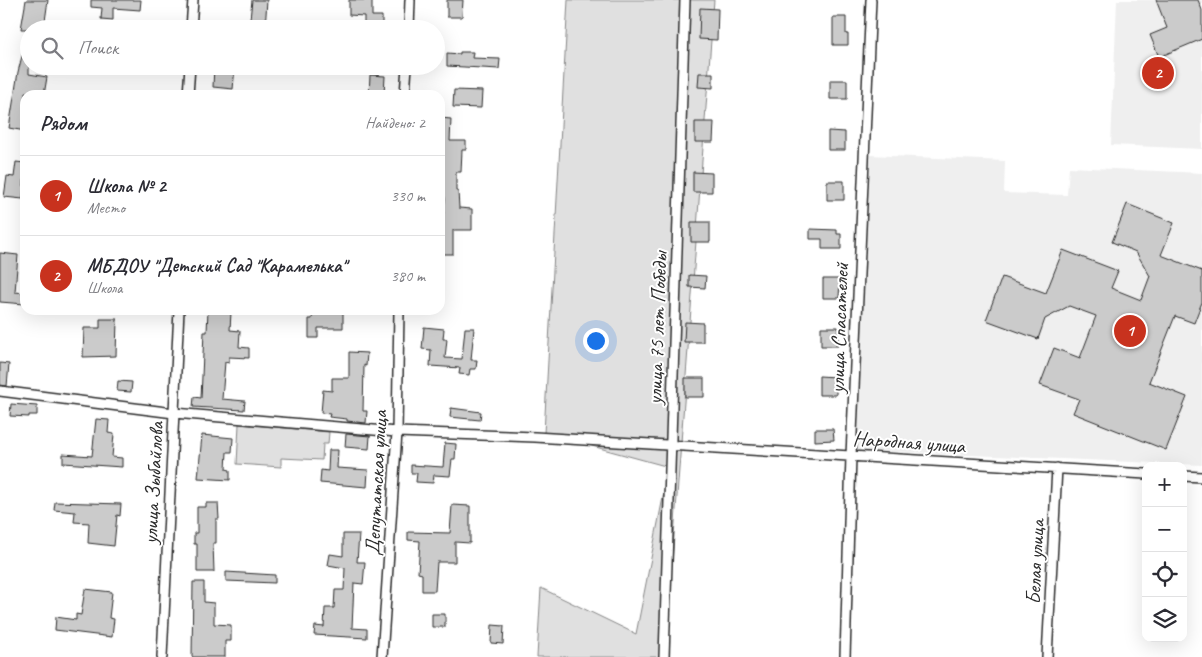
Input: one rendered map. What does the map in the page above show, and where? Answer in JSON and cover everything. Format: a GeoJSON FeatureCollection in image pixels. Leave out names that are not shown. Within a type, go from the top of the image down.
{"type":"FeatureCollection","features":[{"type":"Feature","properties":{"kind":"street"},"geometry":{"type":"LineString","coordinates":[[191,20],[192,0]]}},
{"type":"Feature","properties":{"kind":"street"},"geometry":{"type":"LineString","coordinates":[[409,20],[410,0]]}},
{"type":"Feature","properties":{"kind":"street","name":"улица 75 лет Победы"},"geometry":{"type":"LineString","coordinates":[[664,657],[685,0]]}},
{"type":"Feature","properties":{"kind":"street","name":"улица Спасателей"},"geometry":{"type":"LineString","coordinates":[[845,657],[871,0]]}},
{"type":"Feature","properties":{"kind":"street"},"geometry":{"type":"LineString","coordinates":[[188,90],[189,75]]}},
{"type":"Feature","properties":{"kind":"street"},"geometry":{"type":"LineString","coordinates":[[405,90],[406,75]]}},
{"type":"Feature","properties":{"kind":"street","name":"улица Зыбайлова"},"geometry":{"type":"LineString","coordinates":[[162,657],[179,315]]}},
{"type":"Feature","properties":{"kind":"street","name":"Депутатская улица"},"geometry":{"type":"LineString","coordinates":[[382,657],[397,432],[399,315]]}},
{"type":"Feature","properties":{"kind":"street","name":"Народная улица"},"geometry":{"type":"LineString","coordinates":[[0,391],[174,413],[397,432],[535,436],[1142,474]]}},
{"type":"Feature","properties":{"kind":"street","name":"Белая улица"},"geometry":{"type":"LineString","coordinates":[[1047,657],[1057,468]]}},
{"type":"Feature","properties":{"kind":"street"},"geometry":{"type":"LineString","coordinates":[[1187,476],[1202,477]]}},
{"type":"Feature","properties":{"kind":"shaded area"},"geometry":{"type":"Polygon","coordinates":[[[568,0],[714,0],[665,657],[537,657],[541,588],[636,634],[669,467],[544,433],[568,0]]]}},
{"type":"Feature","properties":{"kind":"shaded area"},"geometry":{"type":"Polygon","coordinates":[[[1117,0],[1202,0],[1202,149],[1111,145],[1117,0]]]}},
{"type":"Feature","properties":{"kind":"shaded area"},"geometry":{"type":"Polygon","coordinates":[[[869,155],[1005,161],[1004,193],[1067,195],[1069,167],[1202,173],[1202,465],[1187,464],[1187,462],[1142,462],[857,450],[869,155]]]}},
{"type":"Feature","properties":{"kind":"shaded area"},"geometry":{"type":"Polygon","coordinates":[[[239,424],[329,432],[328,444],[323,444],[322,460],[281,458],[281,467],[237,464],[239,424]]]}},
{"type":"Feature","properties":{"kind":"building"},"geometry":{"type":"Polygon","coordinates":[[[26,0],[48,0],[45,20],[23,20],[26,0]]]}},
{"type":"Feature","properties":{"kind":"building"},"geometry":{"type":"Polygon","coordinates":[[[91,0],[141,0],[140,10],[113,8],[113,20],[101,19],[102,8],[91,7],[91,0]]]}},
{"type":"Feature","properties":{"kind":"building"},"geometry":{"type":"Polygon","coordinates":[[[252,0],[267,0],[266,20],[250,20],[252,0]]]}},
{"type":"Feature","properties":{"kind":"building"},"geometry":{"type":"Polygon","coordinates":[[[349,0],[372,0],[372,16],[382,16],[382,20],[364,20],[364,16],[349,15],[349,0]]]}},
{"type":"Feature","properties":{"kind":"building"},"geometry":{"type":"Polygon","coordinates":[[[447,0],[463,0],[462,17],[447,17],[447,0]]]}},
{"type":"Feature","properties":{"kind":"building"},"geometry":{"type":"Polygon","coordinates":[[[1156,0],[1198,0],[1202,10],[1202,39],[1159,57],[1150,35],[1167,28],[1156,0]]]}},
{"type":"Feature","properties":{"kind":"building"},"geometry":{"type":"Polygon","coordinates":[[[700,8],[718,9],[717,40],[699,39],[700,8]]]}},
{"type":"Feature","properties":{"kind":"building"},"geometry":{"type":"Polygon","coordinates":[[[833,17],[846,17],[848,45],[833,45],[833,17]]]}},
{"type":"Feature","properties":{"kind":"building"},"geometry":{"type":"Polygon","coordinates":[[[460,52],[473,52],[472,58],[500,59],[499,69],[447,66],[447,53],[460,54],[460,52]]]}},
{"type":"Feature","properties":{"kind":"building"},"geometry":{"type":"Polygon","coordinates":[[[20,64],[20,75],[47,77],[45,90],[20,90],[20,130],[9,128],[20,64]]]}},
{"type":"Feature","properties":{"kind":"building"},"geometry":{"type":"Polygon","coordinates":[[[699,73],[713,73],[713,88],[698,87],[699,73]]]}},
{"type":"Feature","properties":{"kind":"building"},"geometry":{"type":"Polygon","coordinates":[[[214,75],[234,75],[233,89],[213,87],[214,75]]]}},
{"type":"Feature","properties":{"kind":"building"},"geometry":{"type":"Polygon","coordinates":[[[370,75],[385,76],[384,90],[369,90],[370,75]]]}},
{"type":"Feature","properties":{"kind":"building"},"geometry":{"type":"Polygon","coordinates":[[[830,80],[847,80],[847,99],[830,99],[830,80]]]}},
{"type":"Feature","properties":{"kind":"building"},"geometry":{"type":"Polygon","coordinates":[[[454,90],[482,91],[481,108],[453,107],[454,90]]]}},
{"type":"Feature","properties":{"kind":"building"},"geometry":{"type":"Polygon","coordinates":[[[445,118],[451,119],[450,141],[466,141],[466,150],[462,150],[461,172],[456,172],[456,191],[458,191],[459,208],[472,209],[472,230],[453,230],[453,254],[445,254],[445,118]]]}},
{"type":"Feature","properties":{"kind":"building"},"geometry":{"type":"Polygon","coordinates":[[[695,122],[714,122],[713,142],[695,142],[695,122]]]}},
{"type":"Feature","properties":{"kind":"building"},"geometry":{"type":"Polygon","coordinates":[[[828,131],[845,132],[845,150],[828,150],[828,131]]]}},
{"type":"Feature","properties":{"kind":"building"},"geometry":{"type":"Polygon","coordinates":[[[16,162],[20,162],[20,199],[4,197],[7,176],[14,177],[16,162]]]}},
{"type":"Feature","properties":{"kind":"building"},"geometry":{"type":"Polygon","coordinates":[[[693,172],[712,173],[712,192],[693,192],[693,172]]]}},
{"type":"Feature","properties":{"kind":"building"},"geometry":{"type":"Polygon","coordinates":[[[827,181],[844,181],[844,200],[827,200],[827,181]]]}},
{"type":"Feature","properties":{"kind":"building"},"geometry":{"type":"Polygon","coordinates":[[[1127,204],[1174,223],[1161,255],[1202,271],[1202,302],[1194,323],[1175,316],[1149,382],[1187,397],[1166,450],[1073,413],[1079,399],[1040,385],[1054,348],[1080,358],[1096,316],[1069,306],[1045,319],[1038,339],[986,320],[1002,277],[1046,293],[1063,250],[1118,271],[1111,288],[1141,300],[1150,276],[1136,252],[1112,242],[1127,204]]]}},
{"type":"Feature","properties":{"kind":"building"},"geometry":{"type":"Polygon","coordinates":[[[691,222],[710,222],[710,242],[691,242],[691,222]]]}},
{"type":"Feature","properties":{"kind":"building"},"geometry":{"type":"Polygon","coordinates":[[[810,229],[837,230],[837,234],[841,234],[841,249],[822,249],[822,239],[810,239],[810,229]]]}},
{"type":"Feature","properties":{"kind":"building"},"geometry":{"type":"Polygon","coordinates":[[[0,253],[18,255],[15,292],[20,292],[20,304],[0,302],[0,253]]]}},
{"type":"Feature","properties":{"kind":"building"},"geometry":{"type":"Polygon","coordinates":[[[689,275],[706,276],[705,288],[689,287],[689,275]]]}},
{"type":"Feature","properties":{"kind":"building"},"geometry":{"type":"Polygon","coordinates":[[[823,279],[840,279],[839,298],[823,298],[823,279]]]}},
{"type":"Feature","properties":{"kind":"building"},"geometry":{"type":"Polygon","coordinates":[[[208,315],[231,315],[230,330],[240,331],[239,347],[249,348],[249,358],[229,357],[229,363],[225,362],[222,399],[245,401],[244,410],[193,407],[194,397],[201,398],[204,332],[207,332],[208,315]]]}},
{"type":"Feature","properties":{"kind":"building"},"geometry":{"type":"Polygon","coordinates":[[[312,315],[343,315],[343,328],[318,328],[318,338],[309,338],[309,319],[312,319],[312,315]]]}},
{"type":"Feature","properties":{"kind":"building"},"geometry":{"type":"Polygon","coordinates":[[[100,319],[117,319],[116,356],[83,357],[84,328],[100,328],[100,319]]]}},
{"type":"Feature","properties":{"kind":"building"},"geometry":{"type":"Polygon","coordinates":[[[685,322],[703,323],[703,342],[684,342],[685,322]]]}},
{"type":"Feature","properties":{"kind":"building"},"geometry":{"type":"Polygon","coordinates":[[[424,327],[444,329],[443,339],[447,339],[445,358],[462,359],[465,328],[474,328],[471,360],[477,360],[476,369],[470,369],[469,375],[459,374],[460,368],[430,366],[431,350],[422,349],[424,327]]]}},
{"type":"Feature","properties":{"kind":"building"},"geometry":{"type":"Polygon","coordinates":[[[821,327],[838,327],[838,346],[821,346],[821,327]]]}},
{"type":"Feature","properties":{"kind":"building"},"geometry":{"type":"Polygon","coordinates":[[[349,352],[367,353],[366,366],[364,365],[363,411],[367,411],[366,423],[329,417],[330,414],[321,413],[323,390],[332,391],[332,378],[349,378],[349,352]]]}},
{"type":"Feature","properties":{"kind":"building"},"geometry":{"type":"Polygon","coordinates":[[[0,363],[9,364],[7,386],[0,385],[0,363]]]}},
{"type":"Feature","properties":{"kind":"building"},"geometry":{"type":"Polygon","coordinates":[[[819,376],[836,377],[836,395],[819,395],[819,376]]]}},
{"type":"Feature","properties":{"kind":"building"},"geometry":{"type":"Polygon","coordinates":[[[685,378],[704,378],[704,397],[685,397],[685,378]]]}},
{"type":"Feature","properties":{"kind":"building"},"geometry":{"type":"Polygon","coordinates":[[[118,381],[132,382],[131,392],[117,391],[118,381]]]}},
{"type":"Feature","properties":{"kind":"building"},"geometry":{"type":"Polygon","coordinates":[[[11,404],[37,406],[37,415],[29,415],[29,417],[10,416],[11,404]]]}},
{"type":"Feature","properties":{"kind":"building"},"geometry":{"type":"Polygon","coordinates":[[[451,408],[481,412],[480,420],[450,417],[451,408]]]}},
{"type":"Feature","properties":{"kind":"building"},"geometry":{"type":"Polygon","coordinates":[[[96,419],[109,420],[108,433],[114,434],[112,457],[122,458],[122,467],[63,463],[63,454],[92,456],[96,419]]]}},
{"type":"Feature","properties":{"kind":"building"},"geometry":{"type":"Polygon","coordinates":[[[815,429],[833,429],[834,440],[815,441],[815,429]]]}},
{"type":"Feature","properties":{"kind":"building"},"geometry":{"type":"Polygon","coordinates":[[[346,434],[370,436],[369,449],[345,447],[346,434]]]}},
{"type":"Feature","properties":{"kind":"building"},"geometry":{"type":"Polygon","coordinates":[[[202,435],[233,438],[232,452],[227,452],[226,469],[230,470],[230,480],[198,478],[202,435]]]}},
{"type":"Feature","properties":{"kind":"building"},"geometry":{"type":"Polygon","coordinates":[[[445,443],[456,444],[455,459],[452,459],[450,476],[434,475],[433,483],[416,482],[417,473],[411,473],[411,465],[443,467],[445,443]]]}},
{"type":"Feature","properties":{"kind":"building"},"geometry":{"type":"Polygon","coordinates":[[[329,450],[338,450],[337,468],[368,470],[367,487],[320,483],[321,470],[328,471],[329,450]]]}},
{"type":"Feature","properties":{"kind":"building"},"geometry":{"type":"Polygon","coordinates":[[[55,502],[121,504],[120,516],[117,515],[114,546],[88,543],[89,523],[74,522],[75,512],[54,510],[55,502]]]}},
{"type":"Feature","properties":{"kind":"building"},"geometry":{"type":"Polygon","coordinates":[[[206,503],[218,503],[219,519],[216,519],[216,543],[213,543],[214,572],[197,572],[197,544],[194,544],[194,533],[197,533],[197,507],[206,507],[206,503]]]}},
{"type":"Feature","properties":{"kind":"building"},"geometry":{"type":"Polygon","coordinates":[[[452,505],[470,506],[470,543],[455,542],[455,562],[437,562],[435,591],[422,591],[422,574],[418,573],[420,541],[408,540],[408,532],[450,533],[452,505]]]}},
{"type":"Feature","properties":{"kind":"building"},"geometry":{"type":"Polygon","coordinates":[[[343,534],[359,534],[357,562],[365,562],[363,584],[354,583],[352,628],[367,629],[367,638],[314,635],[315,626],[324,627],[325,608],[334,608],[335,590],[344,590],[345,568],[328,565],[330,554],[343,556],[343,534]]]}},
{"type":"Feature","properties":{"kind":"building"},"geometry":{"type":"Polygon","coordinates":[[[226,572],[275,575],[275,583],[226,581],[226,572]]]}},
{"type":"Feature","properties":{"kind":"building"},"geometry":{"type":"Polygon","coordinates":[[[193,582],[204,582],[204,602],[214,603],[214,624],[231,625],[231,641],[225,641],[225,657],[192,657],[193,582]]]}},
{"type":"Feature","properties":{"kind":"building"},"geometry":{"type":"Polygon","coordinates":[[[85,589],[112,592],[109,618],[114,619],[112,637],[55,630],[56,617],[76,620],[76,614],[81,615],[85,589]]]}},
{"type":"Feature","properties":{"kind":"building"},"geometry":{"type":"Polygon","coordinates":[[[432,614],[445,614],[445,627],[432,627],[432,614]]]}},
{"type":"Feature","properties":{"kind":"building"},"geometry":{"type":"Polygon","coordinates":[[[492,625],[504,626],[503,644],[491,643],[492,625]]]}},
{"type":"Feature","properties":{"kind":"place","name":"МБДОУ \"Детский Сад \"Карамелька\""},"geometry":{"type":"Point","coordinates":[1158,73]}},
{"type":"Feature","properties":{"kind":"place","name":"Школа № 2"},"geometry":{"type":"Point","coordinates":[1130,331]}}]}
